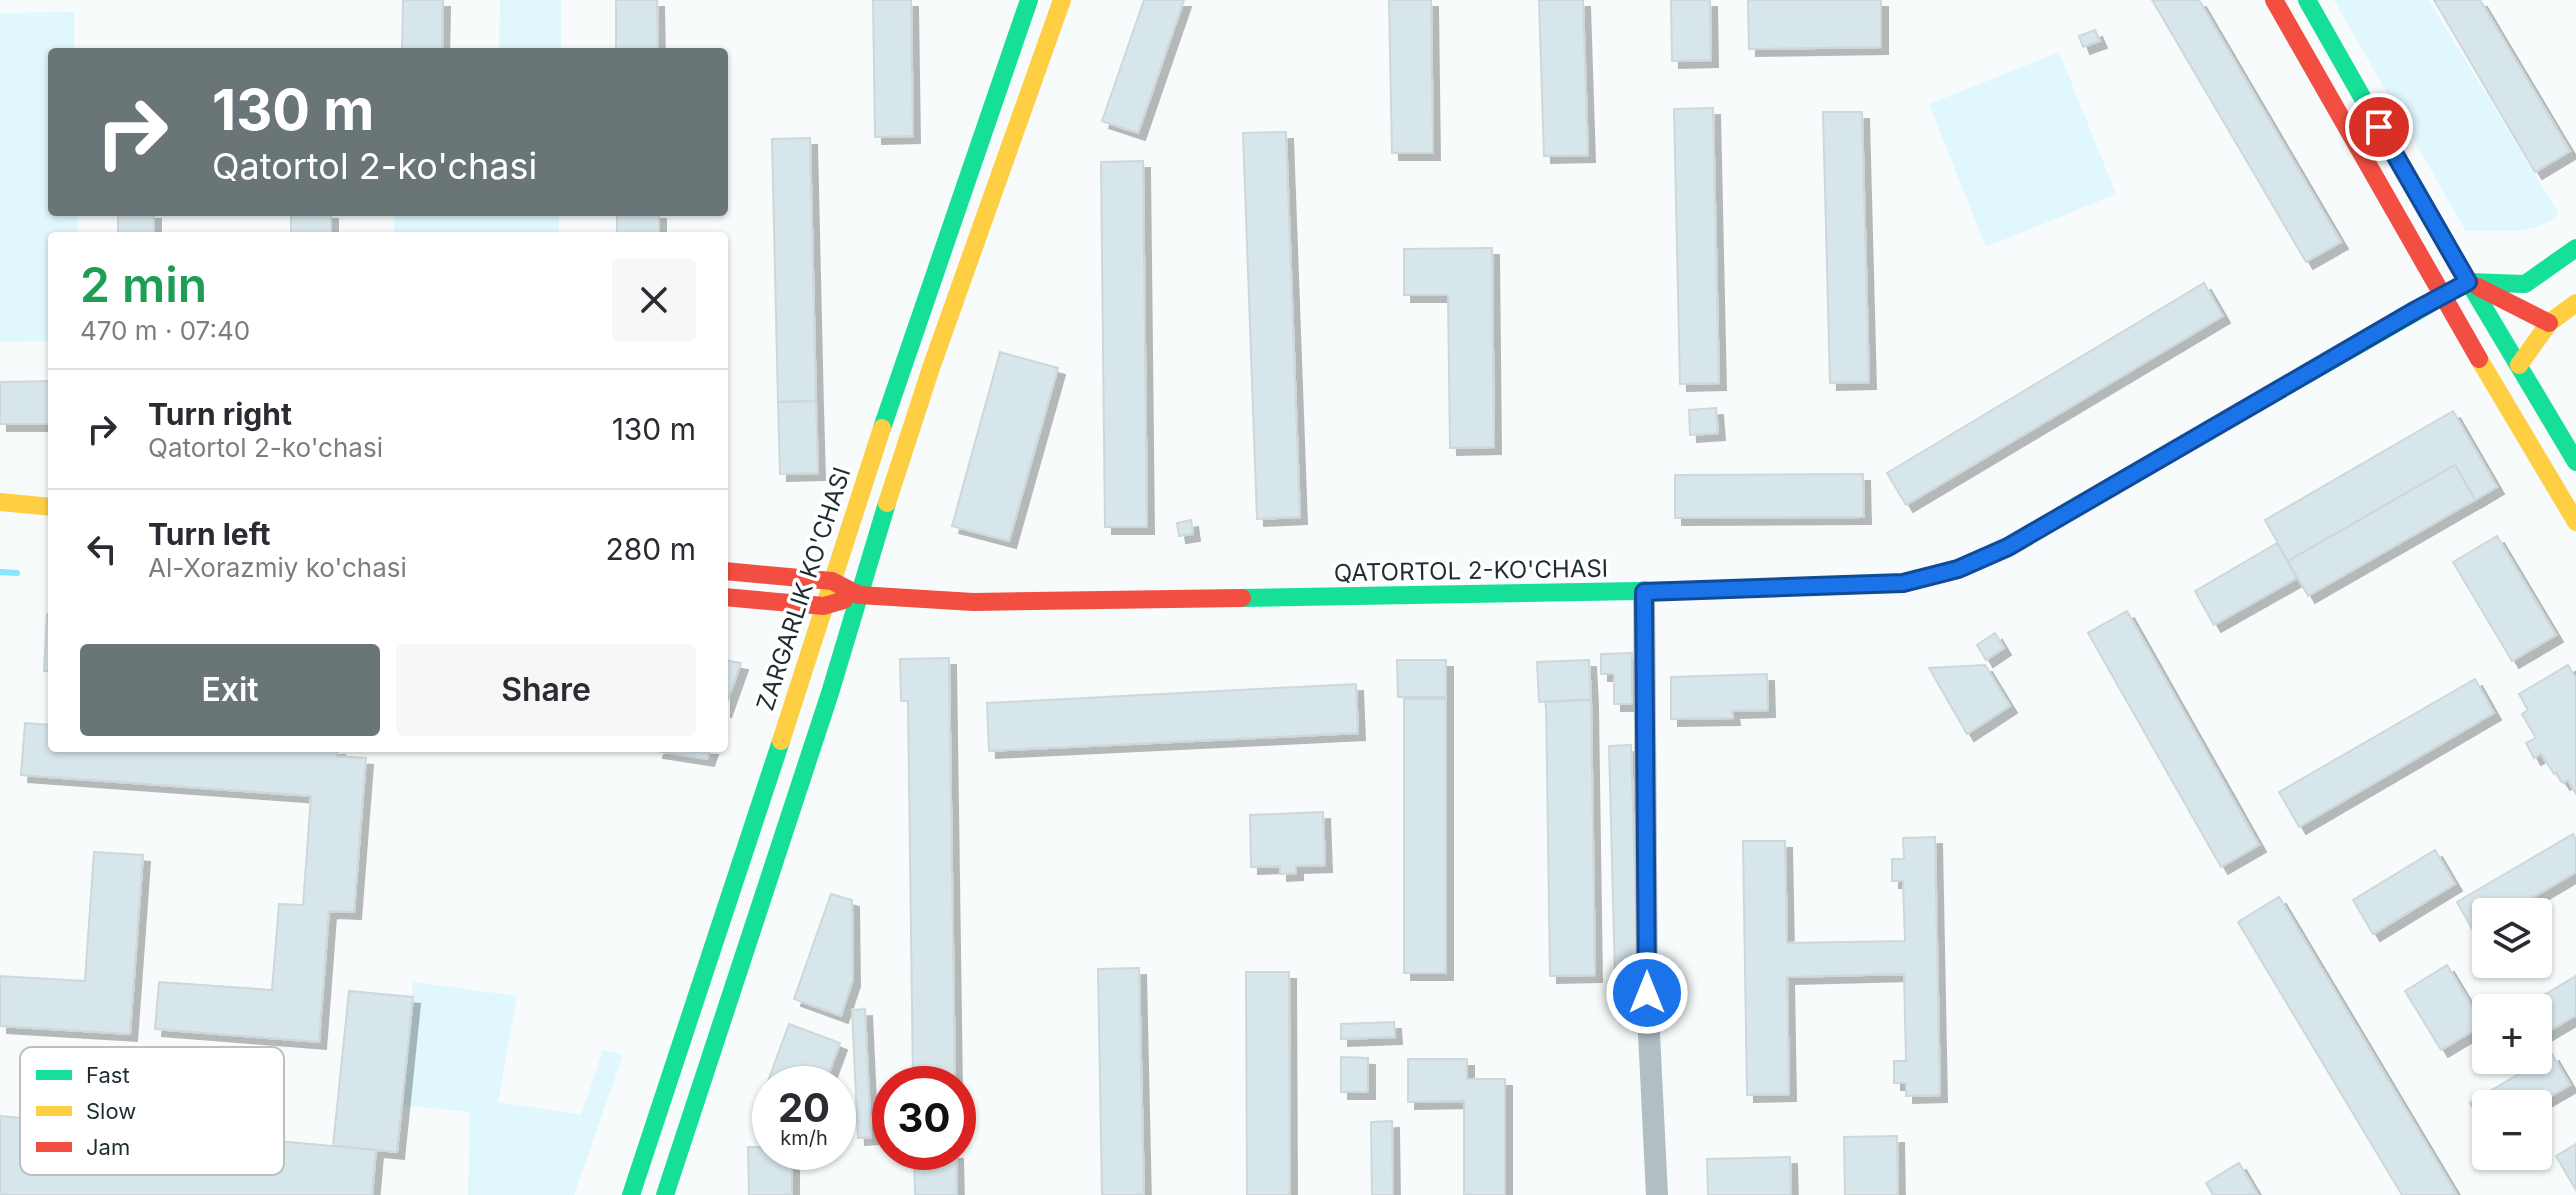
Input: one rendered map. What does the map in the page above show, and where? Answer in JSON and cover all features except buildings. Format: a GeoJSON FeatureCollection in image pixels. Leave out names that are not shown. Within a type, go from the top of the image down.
{"type":"FeatureCollection","features":[{"type":"Feature","properties":{"kind":"main road","name":"ZARGARLIK KO'CHASI"},"geometry":{"type":"LineString","coordinates":[[631,1195],[856,502],[1029,0]]}},
{"type":"Feature","properties":{"kind":"main road"},"geometry":{"type":"LineString","coordinates":[[665,1195],[835,678],[931,368],[1062,0]]}},
{"type":"Feature","properties":{"kind":"main road"},"geometry":{"type":"LineString","coordinates":[[2274,0],[2441,296],[2576,522]]}},
{"type":"Feature","properties":{"kind":"main road"},"geometry":{"type":"LineString","coordinates":[[2307,0],[2468,282],[2576,462]]}},
{"type":"Feature","properties":{"kind":"main road","name":"QATORTOL 2-KO'CHASI"},"geometry":{"type":"LineString","coordinates":[[2519,365],[2549,323],[2576,248]]}},
{"type":"Feature","properties":{"kind":"main road"},"geometry":{"type":"LineString","coordinates":[[2468,282],[2468,341]]}},
{"type":"Feature","properties":{"kind":"main road"},"geometry":{"type":"LineString","coordinates":[[2468,282],[2549,323]]}},
{"type":"Feature","properties":{"kind":"main road","name":"QATORTOL 2-KO'CHASI"},"geometry":{"type":"LineString","coordinates":[[832,581],[859,595],[973,602],[1644,592],[1903,583],[1958,569],[2008,547],[2468,282],[2525,284],[2557,295]]}},
{"type":"Feature","properties":{"kind":"main road"},"geometry":{"type":"LineString","coordinates":[[0,502],[48,507]]}},
{"type":"Feature","properties":{"kind":"main road"},"geometry":{"type":"LineString","coordinates":[[728,571],[832,581]]}},
{"type":"Feature","properties":{"kind":"main road"},"geometry":{"type":"LineString","coordinates":[[728,597],[824,606],[859,595]]}},
{"type":"Feature","properties":{"kind":"street"},"geometry":{"type":"LineString","coordinates":[[1644,592],[1647,993],[1657,1195]]}},
{"type":"Feature","properties":{"kind":"shaded area"},"geometry":{"type":"Polygon","coordinates":[[[500,0],[561,0],[561,48],[499,48],[500,0]]]}},
{"type":"Feature","properties":{"kind":"shaded area"},"geometry":{"type":"Polygon","coordinates":[[[2334,0],[2429,0],[2558,213],[2550,221],[2529,229],[2466,231],[2334,0]]]}},
{"type":"Feature","properties":{"kind":"shaded area"},"geometry":{"type":"Polygon","coordinates":[[[74,12],[74,48],[48,48],[48,216],[77,216],[78,232],[48,232],[48,341],[0,342],[0,13],[74,12]]]}},
{"type":"Feature","properties":{"kind":"shaded area"},"geometry":{"type":"Polygon","coordinates":[[[2059,52],[2116,194],[1986,247],[1929,104],[2059,52]]]}},
{"type":"Feature","properties":{"kind":"shaded area"},"geometry":{"type":"Polygon","coordinates":[[[394,216],[559,216],[559,232],[394,232],[394,216]]]}},
{"type":"Feature","properties":{"kind":"shaded area"},"geometry":{"type":"Polygon","coordinates":[[[413,982],[517,996],[498,1102],[581,1115],[603,1050],[623,1055],[574,1195],[468,1195],[470,1112],[401,1105],[413,982]]]}},
{"type":"Feature","properties":{"kind":"waterway"},"geometry":{"type":"LineString","coordinates":[[0,572],[17,573]]}},
{"type":"Feature","properties":{"kind":"traffic: fast"},"geometry":{"type":"LineString","coordinates":[[882,428],[1029,0]]}},
{"type":"Feature","properties":{"kind":"traffic: fast"},"geometry":{"type":"LineString","coordinates":[[2307,0],[2437,229],[2576,462]]}},
{"type":"Feature","properties":{"kind":"traffic: fast"},"geometry":{"type":"LineString","coordinates":[[2170,453],[2468,282],[2525,284],[2576,248]]}},
{"type":"Feature","properties":{"kind":"traffic: fast"},"geometry":{"type":"LineString","coordinates":[[665,1195],[830,693],[887,503]]}},
{"type":"Feature","properties":{"kind":"traffic: fast"},"geometry":{"type":"LineString","coordinates":[[1242,598],[1696,590]]}},
{"type":"Feature","properties":{"kind":"traffic: fast"},"geometry":{"type":"LineString","coordinates":[[631,1195],[781,741]]}},
{"type":"Feature","properties":{"kind":"traffic: slow"},"geometry":{"type":"LineString","coordinates":[[887,503],[931,368],[1062,0]]}},
{"type":"Feature","properties":{"kind":"traffic: slow"},"geometry":{"type":"LineString","coordinates":[[2519,365],[2549,323],[2576,303]]}},
{"type":"Feature","properties":{"kind":"traffic: slow"},"geometry":{"type":"LineString","coordinates":[[2479,359],[2576,522]]}},
{"type":"Feature","properties":{"kind":"traffic: slow"},"geometry":{"type":"LineString","coordinates":[[781,741],[882,428]]}},
{"type":"Feature","properties":{"kind":"traffic: slow"},"geometry":{"type":"LineString","coordinates":[[1696,590],[1903,583],[1958,569],[2008,547],[2170,453]]}},
{"type":"Feature","properties":{"kind":"traffic: slow"},"geometry":{"type":"LineString","coordinates":[[0,502],[48,507]]}},
{"type":"Feature","properties":{"kind":"traffic: jam"},"geometry":{"type":"LineString","coordinates":[[2274,0],[2479,359]]}},
{"type":"Feature","properties":{"kind":"traffic: jam"},"geometry":{"type":"LineString","coordinates":[[2478,287],[2549,323]]}},
{"type":"Feature","properties":{"kind":"traffic: jam"},"geometry":{"type":"LineString","coordinates":[[728,571],[832,581],[859,595],[973,602],[1242,598]]}},
{"type":"Feature","properties":{"kind":"traffic: jam"},"geometry":{"type":"LineString","coordinates":[[728,597],[824,606],[844,600]]}},
{"type":"Feature","properties":{"kind":"route"},"geometry":{"type":"LineString","coordinates":[[1647,993],[1644,592],[1903,583],[1958,569],[2008,547],[2468,282],[2379,127]]}}]}
